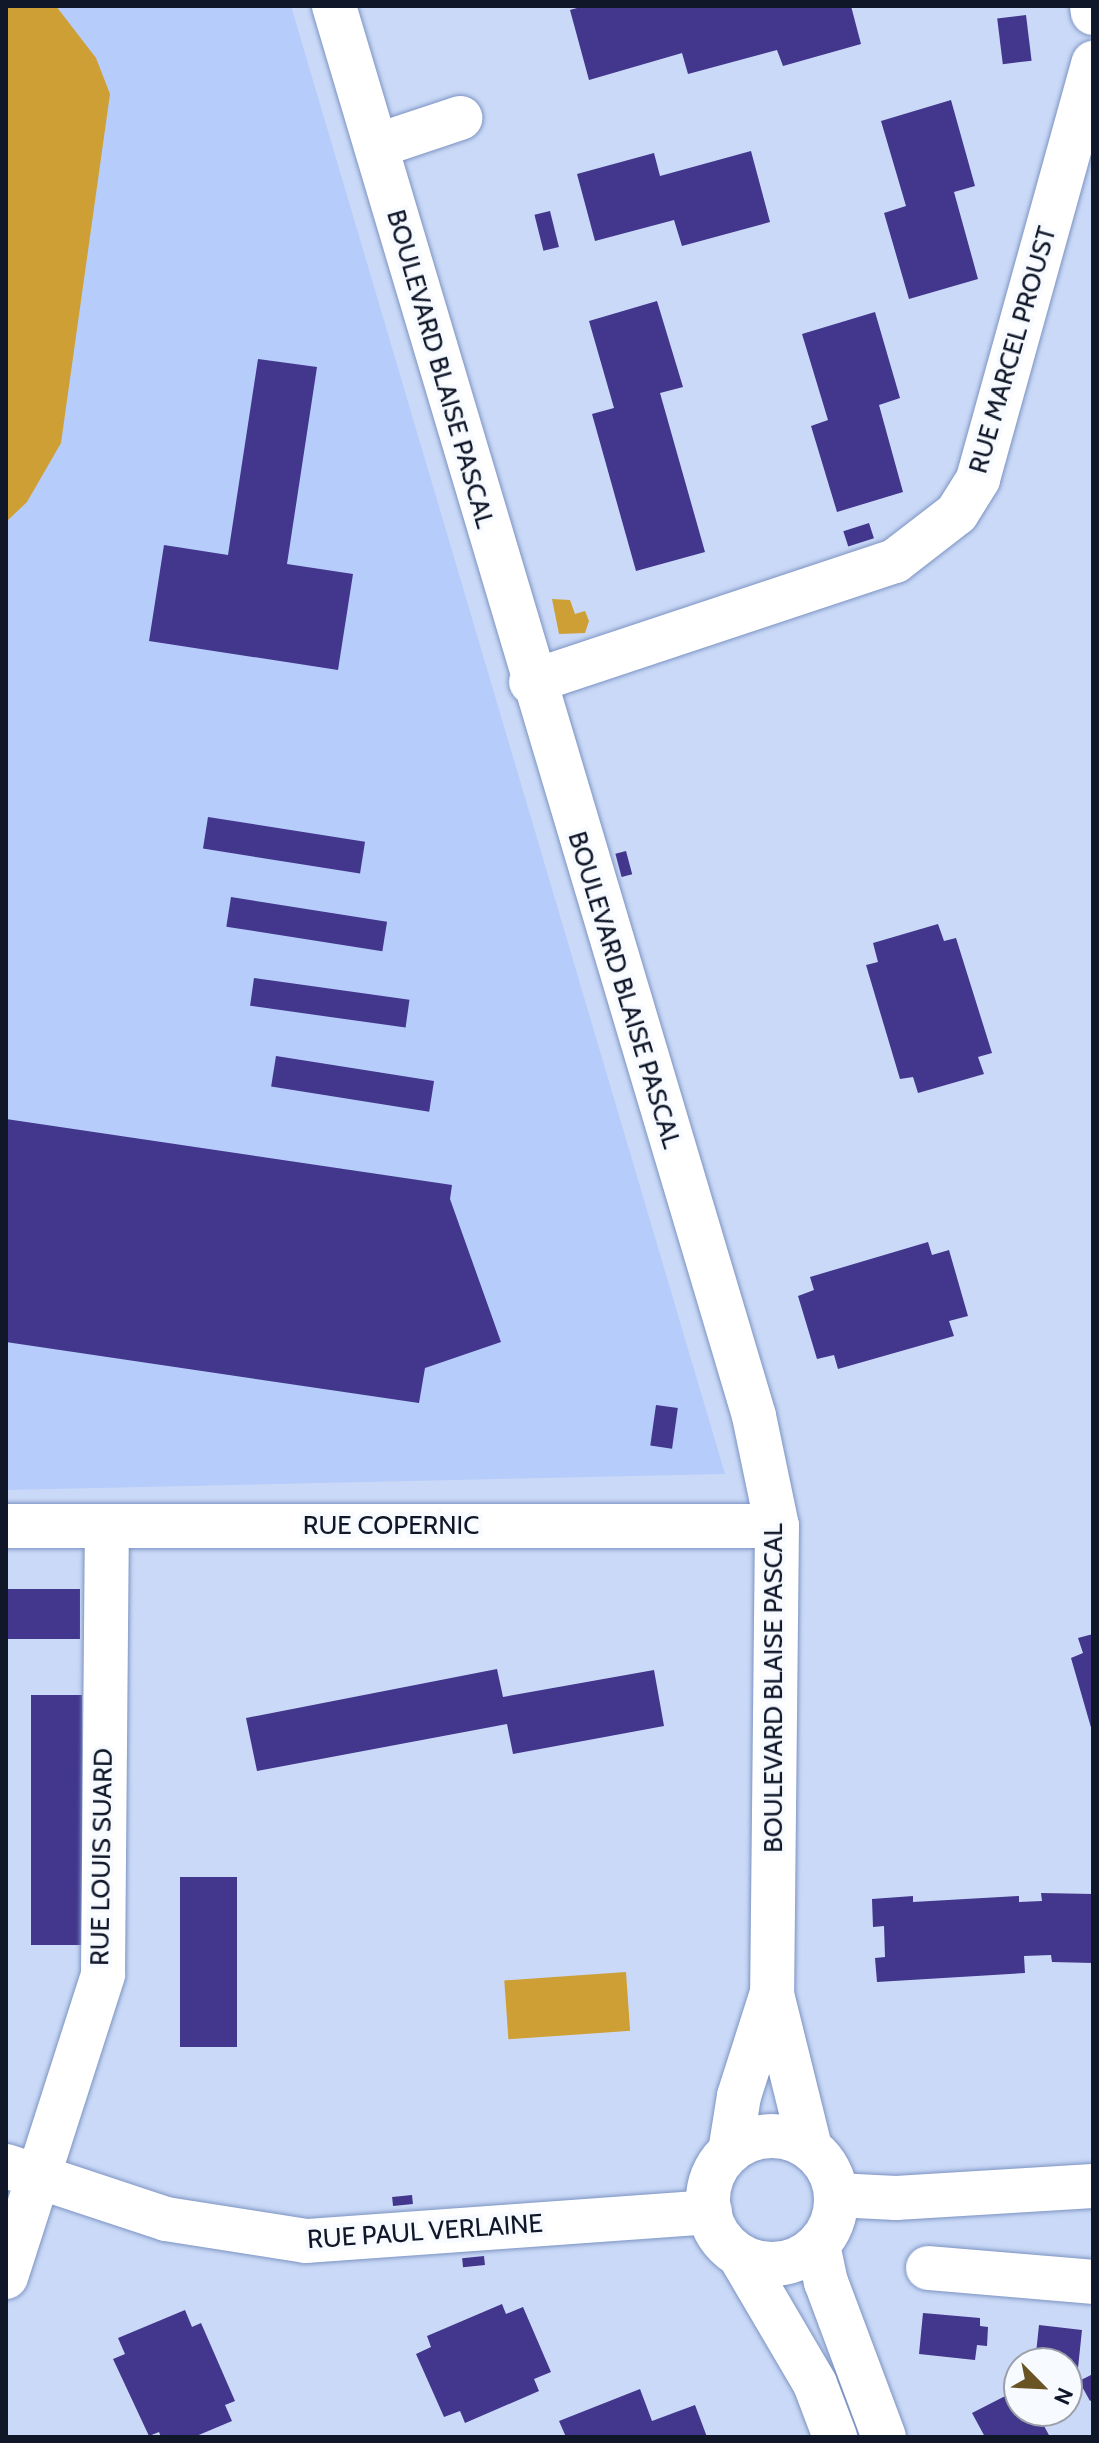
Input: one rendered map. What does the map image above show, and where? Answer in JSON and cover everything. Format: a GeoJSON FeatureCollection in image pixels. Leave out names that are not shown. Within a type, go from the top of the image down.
{"type":"FeatureCollection","features":[{"type":"Feature","properties":{"kind":"street","name":"BOULEVARD BLAISE PASCAL"},"geometry":{"type":"LineString","coordinates":[[334,6],[531,682],[754,1416],[777,1526],[772,1994],[810,2148],[823,2161],[836,2195]]}},
{"type":"Feature","properties":{"kind":"street"},"geometry":{"type":"LineString","coordinates":[[1092,6],[1093,13]]}},
{"type":"Feature","properties":{"kind":"street","name":"RUE MARCEL PROUST"},"geometry":{"type":"LineString","coordinates":[[531,682],[895,561],[957,513],[978,479],[1093,63]]}},
{"type":"Feature","properties":{"kind":"street"},"geometry":{"type":"LineString","coordinates":[[376,146],[460,118]]}},
{"type":"Feature","properties":{"kind":"street","name":"RUE COPERNIC"},"geometry":{"type":"LineString","coordinates":[[6,1526],[777,1526]]}},
{"type":"Feature","properties":{"kind":"street","name":"RUE LOUIS SUARD"},"geometry":{"type":"LineString","coordinates":[[6,2277],[22,2171],[103,1974],[107,1528]]}},
{"type":"Feature","properties":{"kind":"street","name":"BOULEVARD BLAISE PASCAL"},"geometry":{"type":"LineString","coordinates":[[710,2212],[709,2187],[730,2152],[739,2096],[772,1994]]}},
{"type":"Feature","properties":{"kind":"street"},"geometry":{"type":"LineString","coordinates":[[730,2152],[758,2137],[776,2135],[810,2148]]}},
{"type":"Feature","properties":{"kind":"street","name":"RUE PAUL VERLAINE"},"geometry":{"type":"LineString","coordinates":[[22,2171],[166,2219],[306,2241],[710,2212]]}},
{"type":"Feature","properties":{"kind":"street"},"geometry":{"type":"LineString","coordinates":[[740,2256],[768,2264],[786,2263],[818,2245],[832,2222],[836,2195],[896,2198],[1093,2186]]}},
{"type":"Feature","properties":{"kind":"street"},"geometry":{"type":"LineString","coordinates":[[710,2212],[721,2239],[740,2256],[815,2384],[835,2437]]}},
{"type":"Feature","properties":{"kind":"street"},"geometry":{"type":"LineString","coordinates":[[818,2245],[826,2282],[884,2437]]}},
{"type":"Feature","properties":{"kind":"street"},"geometry":{"type":"LineString","coordinates":[[928,2268],[1093,2282]]}},
{"type":"Feature","properties":{"kind":"shaded area"},"geometry":{"type":"Polygon","coordinates":[[[6,6],[291,6],[725,1474],[6,1490],[6,6]]]}},
{"type":"Feature","properties":{"kind":"shaded area"},"geometry":{"type":"Polygon","coordinates":[[[6,6],[56,6],[96,58],[110,94],[61,443],[27,502],[6,522],[6,6]]]}},
{"type":"Feature","properties":{"kind":"shaded area"},"geometry":{"type":"Polygon","coordinates":[[[552,599],[570,600],[575,614],[585,611],[589,621],[585,633],[559,634],[552,599]]]}},
{"type":"Feature","properties":{"kind":"shaded area"},"geometry":{"type":"Polygon","coordinates":[[[626,1972],[630,2031],[508,2039],[504,1981],[626,1972]]]}},
{"type":"Feature","properties":{"kind":"building"},"geometry":{"type":"Polygon","coordinates":[[[584,6],[851,6],[861,44],[783,66],[777,50],[688,74],[682,53],[589,80],[570,10],[584,6]]]}},
{"type":"Feature","properties":{"kind":"building"},"geometry":{"type":"Polygon","coordinates":[[[1026,15],[1032,61],[1003,64],[997,19],[1026,15]]]}},
{"type":"Feature","properties":{"kind":"building"},"geometry":{"type":"Polygon","coordinates":[[[951,100],[975,186],[954,192],[978,279],[909,299],[884,213],[906,206],[881,121],[951,100]]]}},
{"type":"Feature","properties":{"kind":"building"},"geometry":{"type":"Polygon","coordinates":[[[751,151],[770,222],[682,246],[674,220],[595,241],[577,174],[654,153],[660,176],[751,151]]]}},
{"type":"Feature","properties":{"kind":"building"},"geometry":{"type":"Polygon","coordinates":[[[550,211],[559,247],[543,251],[534,215],[550,211]]]}},
{"type":"Feature","properties":{"kind":"building"},"geometry":{"type":"Polygon","coordinates":[[[657,301],[683,387],[660,393],[705,552],[636,571],[592,414],[614,408],[589,321],[657,301]]]}},
{"type":"Feature","properties":{"kind":"building"},"geometry":{"type":"Polygon","coordinates":[[[875,312],[900,398],[879,405],[903,492],[837,512],[811,426],[828,420],[802,334],[875,312]]]}},
{"type":"Feature","properties":{"kind":"building"},"geometry":{"type":"Polygon","coordinates":[[[258,359],[317,367],[287,564],[353,574],[338,670],[149,641],[164,545],[228,555],[258,359]]]}},
{"type":"Feature","properties":{"kind":"building"},"geometry":{"type":"Polygon","coordinates":[[[869,523],[874,538],[848,547],[843,531],[869,523]]]}},
{"type":"Feature","properties":{"kind":"building"},"geometry":{"type":"Polygon","coordinates":[[[208,817],[365,842],[360,873],[203,849],[208,817]]]}},
{"type":"Feature","properties":{"kind":"building"},"geometry":{"type":"Polygon","coordinates":[[[626,851],[632,874],[622,877],[615,854],[626,851]]]}},
{"type":"Feature","properties":{"kind":"building"},"geometry":{"type":"Polygon","coordinates":[[[231,897],[387,922],[382,951],[226,927],[231,897]]]}},
{"type":"Feature","properties":{"kind":"building"},"geometry":{"type":"Polygon","coordinates":[[[938,924],[944,941],[956,938],[992,1053],[978,1057],[984,1074],[918,1093],[913,1077],[900,1079],[866,965],[878,962],[873,943],[938,924]]]}},
{"type":"Feature","properties":{"kind":"building"},"geometry":{"type":"Polygon","coordinates":[[[254,978],[409,1000],[406,1028],[250,1006],[254,978]]]}},
{"type":"Feature","properties":{"kind":"building"},"geometry":{"type":"Polygon","coordinates":[[[276,1056],[434,1081],[429,1112],[271,1087],[276,1056]]]}},
{"type":"Feature","properties":{"kind":"building"},"geometry":{"type":"Polygon","coordinates":[[[6,1119],[452,1185],[450,1199],[501,1342],[425,1368],[419,1403],[6,1342],[6,1119]]]}},
{"type":"Feature","properties":{"kind":"building"},"geometry":{"type":"Polygon","coordinates":[[[928,1242],[932,1255],[949,1250],[968,1316],[949,1321],[954,1336],[838,1369],[834,1355],[817,1359],[798,1296],[814,1290],[810,1277],[928,1242]]]}},
{"type":"Feature","properties":{"kind":"building"},"geometry":{"type":"Polygon","coordinates":[[[656,1405],[678,1408],[672,1449],[650,1446],[656,1405]]]}},
{"type":"Feature","properties":{"kind":"building"},"geometry":{"type":"Polygon","coordinates":[[[6,1589],[80,1589],[80,1639],[6,1639],[6,1589]]]}},
{"type":"Feature","properties":{"kind":"building"},"geometry":{"type":"Polygon","coordinates":[[[1093,1634],[1092,1731],[1071,1658],[1083,1653],[1078,1638],[1093,1634]]]}},
{"type":"Feature","properties":{"kind":"building"},"geometry":{"type":"Polygon","coordinates":[[[497,1669],[503,1697],[654,1670],[664,1726],[513,1754],[507,1724],[257,1771],[246,1718],[497,1669]]]}},
{"type":"Feature","properties":{"kind":"building"},"geometry":{"type":"Polygon","coordinates":[[[31,1695],[82,1695],[82,1945],[31,1945],[31,1695]]]}},
{"type":"Feature","properties":{"kind":"building"},"geometry":{"type":"Polygon","coordinates":[[[180,1877],[237,1877],[237,2047],[180,2047],[180,1877]]]}},
{"type":"Feature","properties":{"kind":"building"},"geometry":{"type":"Polygon","coordinates":[[[1041,1893],[1093,1894],[1093,1963],[1052,1962],[1051,1955],[1024,1956],[1025,1973],[877,1982],[875,1958],[885,1957],[884,1926],[873,1927],[872,1899],[913,1896],[913,1902],[1019,1896],[1019,1902],[1042,1901],[1041,1893]]]}},
{"type":"Feature","properties":{"kind":"building"},"geometry":{"type":"Polygon","coordinates":[[[412,2195],[413,2204],[393,2206],[392,2197],[412,2195]]]}},
{"type":"Feature","properties":{"kind":"building"},"geometry":{"type":"Polygon","coordinates":[[[484,2256],[485,2265],[463,2267],[462,2258],[484,2256]]]}},
{"type":"Feature","properties":{"kind":"building"},"geometry":{"type":"Polygon","coordinates":[[[502,2304],[506,2314],[523,2307],[551,2372],[534,2379],[539,2391],[465,2423],[460,2411],[444,2417],[416,2354],[431,2347],[427,2336],[502,2304]]]}},
{"type":"Feature","properties":{"kind":"building"},"geometry":{"type":"Polygon","coordinates":[[[185,2310],[192,2327],[201,2323],[235,2401],[225,2405],[232,2421],[194,2437],[161,2437],[159,2432],[149,2436],[113,2359],[125,2354],[118,2338],[185,2310]]]}},
{"type":"Feature","properties":{"kind":"building"},"geometry":{"type":"Polygon","coordinates":[[[923,2313],[980,2318],[980,2326],[988,2327],[987,2346],[977,2345],[975,2360],[919,2354],[923,2313]]]}},
{"type":"Feature","properties":{"kind":"building"},"geometry":{"type":"Polygon","coordinates":[[[1039,2325],[1082,2330],[1080,2347],[1037,2347],[1039,2325]]]}},
{"type":"Feature","properties":{"kind":"building"},"geometry":{"type":"Polygon","coordinates":[[[1093,2374],[1093,2399],[1090,2401],[1083,2388],[1083,2379],[1093,2374]]]}},
{"type":"Feature","properties":{"kind":"building"},"geometry":{"type":"Polygon","coordinates":[[[640,2389],[652,2421],[695,2405],[707,2437],[566,2437],[559,2421],[640,2389]]]}},
{"type":"Feature","properties":{"kind":"building"},"geometry":{"type":"Polygon","coordinates":[[[1003,2397],[1003,2427],[1045,2427],[1050,2437],[985,2437],[972,2413],[1003,2397]]]}}]}
